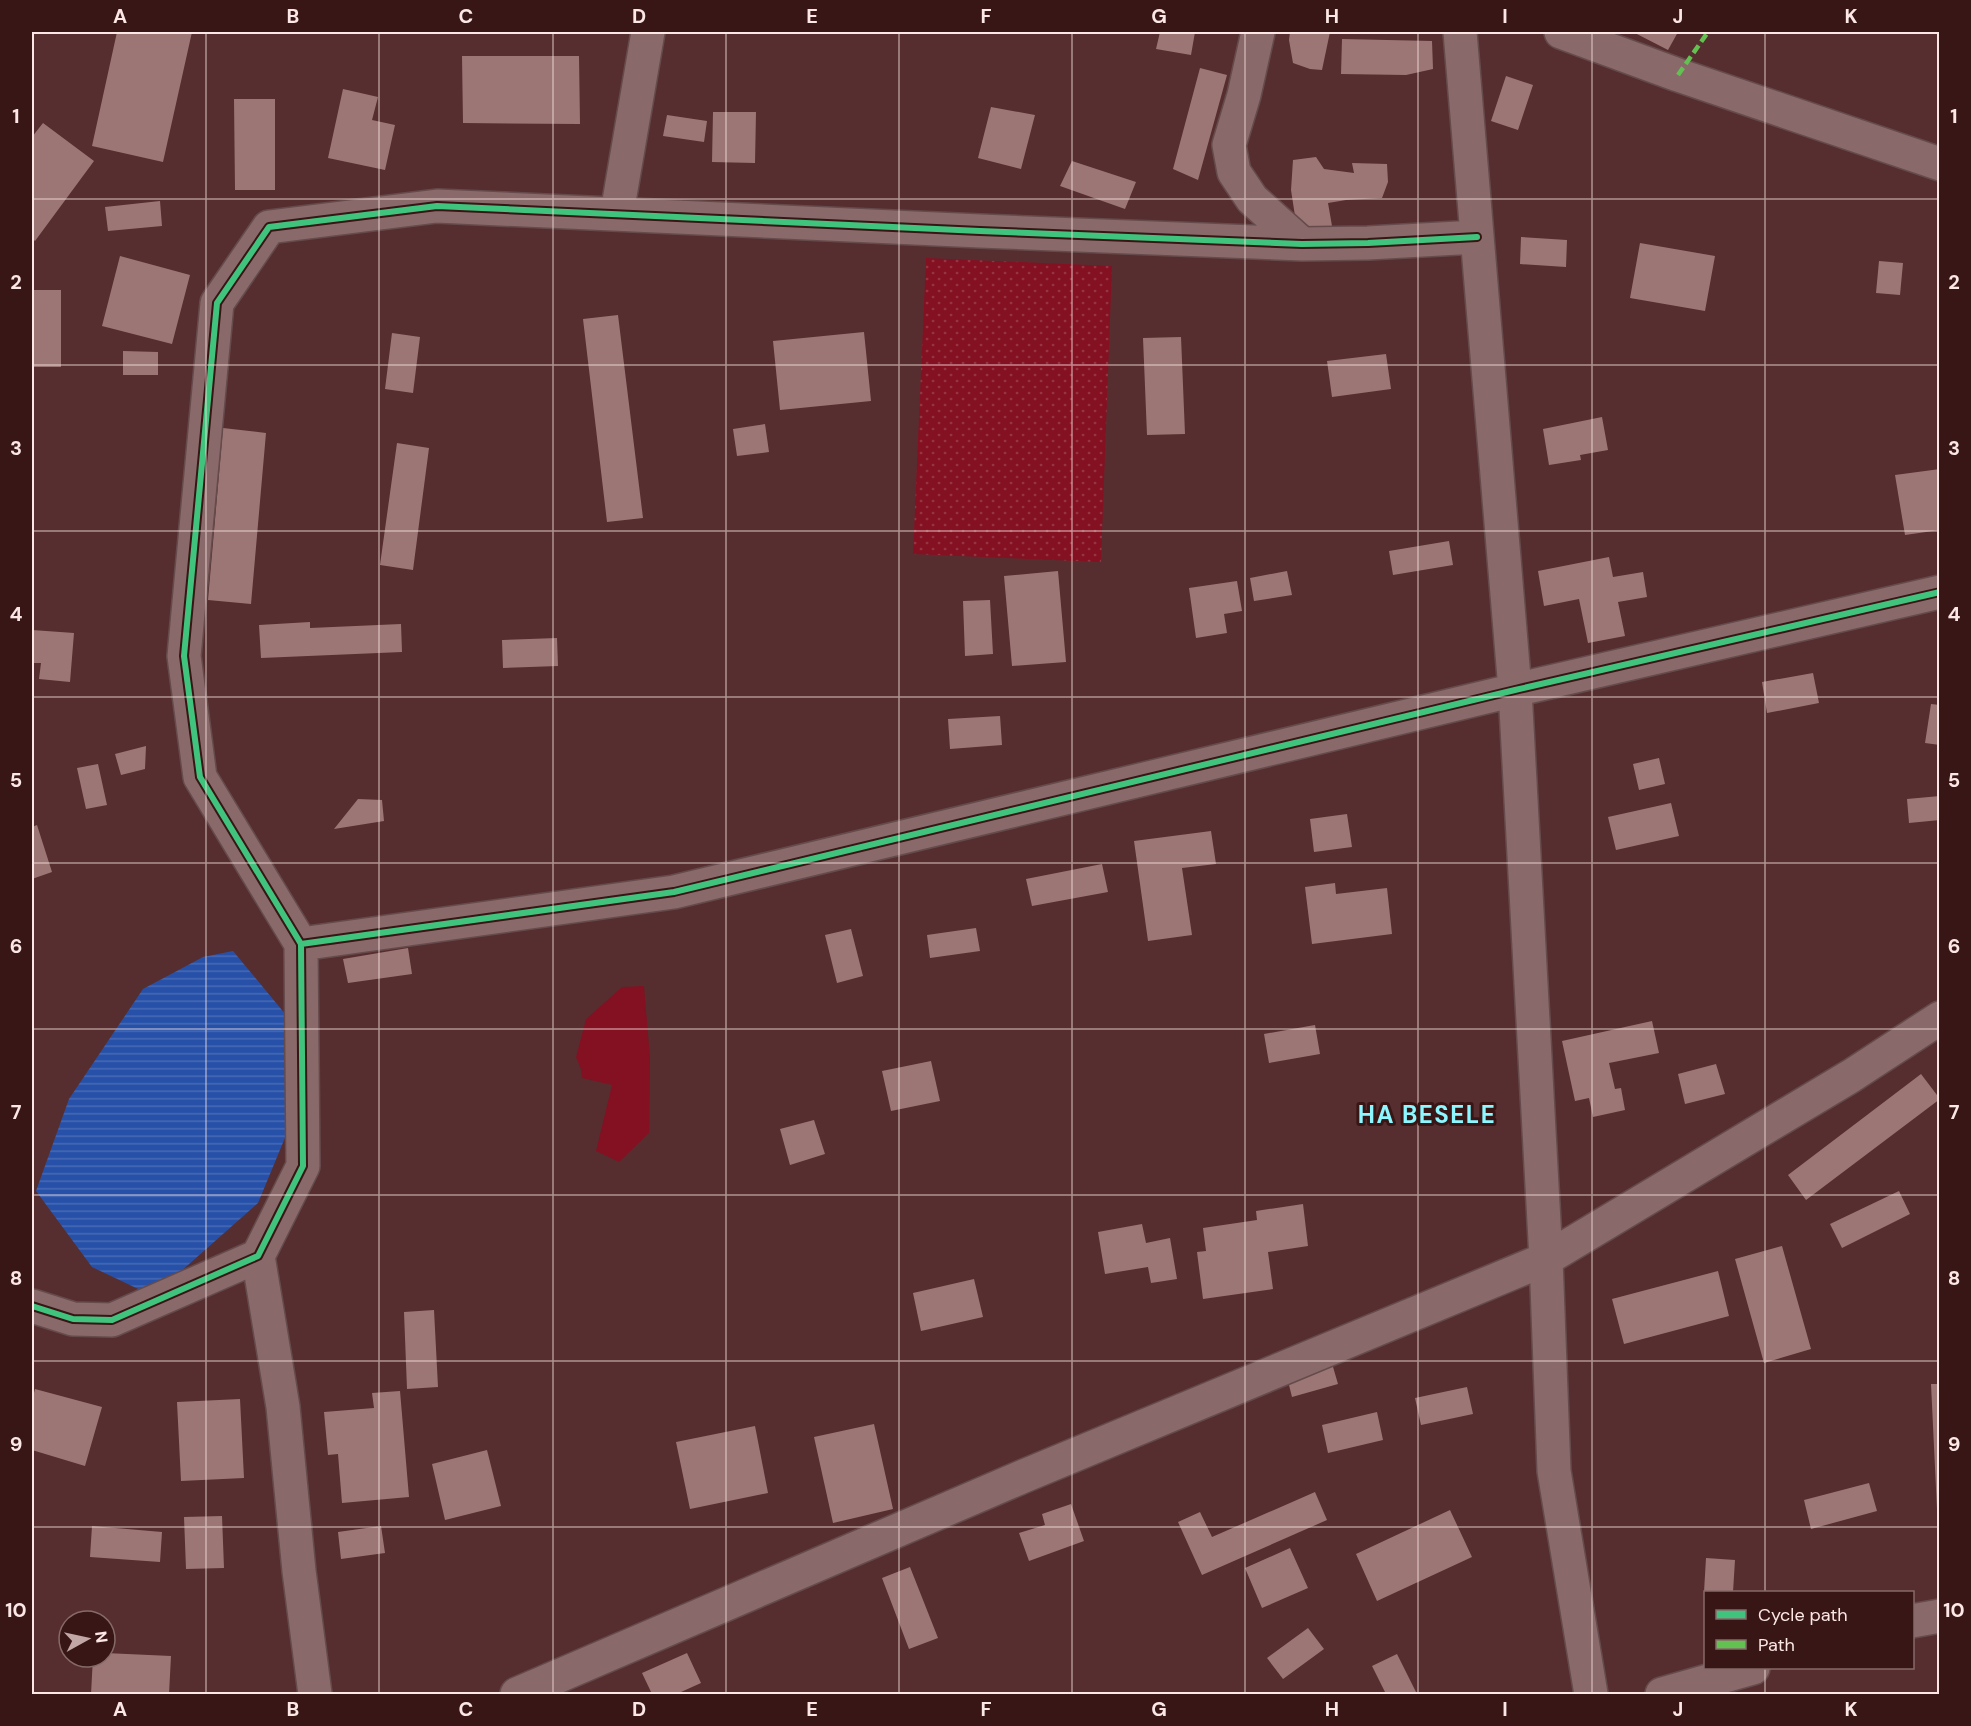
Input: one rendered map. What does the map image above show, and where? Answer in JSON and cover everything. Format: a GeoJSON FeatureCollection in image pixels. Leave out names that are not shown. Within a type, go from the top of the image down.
{"type":"FeatureCollection","features":[{"type":"Feature","properties":{"kind":"street"},"geometry":{"type":"LineString","coordinates":[[617,213],[648,32]]}},
{"type":"Feature","properties":{"kind":"street"},"geometry":{"type":"LineString","coordinates":[[1258,32],[1244,95],[1229,146],[1234,172],[1252,199],[1302,244]]}},
{"type":"Feature","properties":{"kind":"street"},"geometry":{"type":"LineString","coordinates":[[1460,32],[1515,690],[1546,1259],[1554,1471],[1591,1695]]}},
{"type":"Feature","properties":{"kind":"street"},"geometry":{"type":"LineString","coordinates":[[1561,32],[1678,75],[1940,164]]}},
{"type":"Feature","properties":{"kind":"street"},"geometry":{"type":"LineString","coordinates":[[315,1695],[299,1571],[283,1407],[258,1256],[303,1166],[301,944],[200,777],[184,656],[217,303],[269,227],[437,206],[1302,244],[1477,237]]}},
{"type":"Feature","properties":{"kind":"street"},"geometry":{"type":"LineString","coordinates":[[301,944],[674,892],[1515,690],[1940,592]]}},
{"type":"Feature","properties":{"kind":"street"},"geometry":{"type":"LineString","coordinates":[[530,1692],[1024,1476],[1546,1259],[1851,1076],[1940,1018]]}},
{"type":"Feature","properties":{"kind":"street"},"geometry":{"type":"LineString","coordinates":[[32,1306],[73,1319],[112,1320],[258,1256]]}},
{"type":"Feature","properties":{"kind":"street"},"geometry":{"type":"LineString","coordinates":[[1914,1621],[1940,1616]]}},
{"type":"Feature","properties":{"kind":"street"},"geometry":{"type":"LineString","coordinates":[[1662,1695],[1750,1669]]}},
{"type":"Feature","properties":{"kind":"shaded area"},"geometry":{"type":"Polygon","coordinates":[[[926,258],[1112,266],[1101,562],[913,554],[926,258]]]}},
{"type":"Feature","properties":{"kind":"shaded area"},"geometry":{"type":"Polygon","coordinates":[[[644,986],[650,1058],[649,1133],[619,1162],[596,1151],[612,1085],[582,1078],[576,1057],[586,1019],[622,987],[644,986]]]}},
{"type":"Feature","properties":{"kind":"water"},"geometry":{"type":"Polygon","coordinates":[[[233,951],[291,1021],[301,1099],[258,1203],[153,1296],[92,1267],[36,1191],[69,1099],[143,989],[203,957],[233,951]]]}},
{"type":"Feature","properties":{"kind":"building"},"geometry":{"type":"Polygon","coordinates":[[[117,32],[192,32],[163,162],[92,146],[117,32]]]}},
{"type":"Feature","properties":{"kind":"building"},"geometry":{"type":"Polygon","coordinates":[[[1160,32],[1195,32],[1191,55],[1156,49],[1160,32]]]}},
{"type":"Feature","properties":{"kind":"building"},"geometry":{"type":"Polygon","coordinates":[[[1290,32],[1330,32],[1322,70],[1310,69],[1293,63],[1290,32]]]}},
{"type":"Feature","properties":{"kind":"building"},"geometry":{"type":"Polygon","coordinates":[[[1633,32],[1678,32],[1668,50],[1633,32]]]}},
{"type":"Feature","properties":{"kind":"building"},"geometry":{"type":"Polygon","coordinates":[[[1342,39],[1432,41],[1433,69],[1406,75],[1341,74],[1342,39]]]}},
{"type":"Feature","properties":{"kind":"building"},"geometry":{"type":"Polygon","coordinates":[[[462,56],[579,56],[580,124],[463,123],[462,56]]]}},
{"type":"Feature","properties":{"kind":"building"},"geometry":{"type":"Polygon","coordinates":[[[1200,68],[1227,75],[1198,180],[1173,169],[1200,68]]]}},
{"type":"Feature","properties":{"kind":"building"},"geometry":{"type":"Polygon","coordinates":[[[1506,76],[1533,85],[1518,130],[1491,121],[1506,76]]]}},
{"type":"Feature","properties":{"kind":"building"},"geometry":{"type":"Polygon","coordinates":[[[343,89],[378,97],[372,120],[395,125],[385,170],[328,158],[343,89]]]}},
{"type":"Feature","properties":{"kind":"building"},"geometry":{"type":"Polygon","coordinates":[[[234,99],[275,99],[275,190],[235,190],[234,99]]]}},
{"type":"Feature","properties":{"kind":"building"},"geometry":{"type":"Polygon","coordinates":[[[991,107],[1035,115],[1021,169],[978,158],[991,107]]]}},
{"type":"Feature","properties":{"kind":"building"},"geometry":{"type":"Polygon","coordinates":[[[713,112],[756,112],[755,163],[712,162],[713,112]]]}},
{"type":"Feature","properties":{"kind":"building"},"geometry":{"type":"Polygon","coordinates":[[[667,115],[707,121],[704,142],[663,136],[667,115]]]}},
{"type":"Feature","properties":{"kind":"building"},"geometry":{"type":"Polygon","coordinates":[[[43,123],[94,161],[35,241],[32,238],[32,137],[43,123]]]}},
{"type":"Feature","properties":{"kind":"building"},"geometry":{"type":"Polygon","coordinates":[[[1316,157],[1324,169],[1354,173],[1352,163],[1387,164],[1388,182],[1382,198],[1328,203],[1332,226],[1320,230],[1297,229],[1291,190],[1293,160],[1316,157]]]}},
{"type":"Feature","properties":{"kind":"building"},"geometry":{"type":"Polygon","coordinates":[[[1072,161],[1136,182],[1125,209],[1060,186],[1072,161]]]}},
{"type":"Feature","properties":{"kind":"building"},"geometry":{"type":"Polygon","coordinates":[[[160,201],[162,226],[108,231],[105,207],[160,201]]]}},
{"type":"Feature","properties":{"kind":"building"},"geometry":{"type":"Polygon","coordinates":[[[1521,237],[1567,240],[1566,267],[1520,264],[1521,237]]]}},
{"type":"Feature","properties":{"kind":"building"},"geometry":{"type":"Polygon","coordinates":[[[1640,243],[1715,256],[1705,311],[1630,298],[1640,243]]]}},
{"type":"Feature","properties":{"kind":"building"},"geometry":{"type":"Polygon","coordinates":[[[120,256],[190,275],[172,344],[102,326],[120,256]]]}},
{"type":"Feature","properties":{"kind":"building"},"geometry":{"type":"Polygon","coordinates":[[[1879,261],[1903,263],[1900,295],[1876,293],[1879,261]]]}},
{"type":"Feature","properties":{"kind":"building"},"geometry":{"type":"Polygon","coordinates":[[[32,290],[61,290],[61,367],[32,367],[32,290]]]}},
{"type":"Feature","properties":{"kind":"building"},"geometry":{"type":"Polygon","coordinates":[[[618,315],[643,518],[607,522],[583,319],[618,315]]]}},
{"type":"Feature","properties":{"kind":"building"},"geometry":{"type":"Polygon","coordinates":[[[864,332],[871,401],[780,410],[773,341],[864,332]]]}},
{"type":"Feature","properties":{"kind":"building"},"geometry":{"type":"Polygon","coordinates":[[[392,333],[420,337],[413,393],[385,389],[392,333]]]}},
{"type":"Feature","properties":{"kind":"building"},"geometry":{"type":"Polygon","coordinates":[[[1181,337],[1185,434],[1147,435],[1143,338],[1181,337]]]}},
{"type":"Feature","properties":{"kind":"building"},"geometry":{"type":"Polygon","coordinates":[[[123,351],[158,352],[158,375],[123,375],[123,351]]]}},
{"type":"Feature","properties":{"kind":"building"},"geometry":{"type":"Polygon","coordinates":[[[1386,354],[1391,389],[1332,397],[1327,361],[1386,354]]]}},
{"type":"Feature","properties":{"kind":"building"},"geometry":{"type":"Polygon","coordinates":[[[1602,417],[1608,450],[1580,455],[1581,460],[1549,465],[1543,429],[1602,417]]]}},
{"type":"Feature","properties":{"kind":"building"},"geometry":{"type":"Polygon","coordinates":[[[765,424],[769,452],[737,456],[733,429],[765,424]]]}},
{"type":"Feature","properties":{"kind":"building"},"geometry":{"type":"Polygon","coordinates":[[[223,428],[266,433],[251,604],[208,600],[223,428]]]}},
{"type":"Feature","properties":{"kind":"building"},"geometry":{"type":"Polygon","coordinates":[[[397,443],[429,448],[413,570],[380,565],[397,443]]]}},
{"type":"Feature","properties":{"kind":"building"},"geometry":{"type":"Polygon","coordinates":[[[1940,469],[1940,530],[1905,535],[1895,475],[1940,469]]]}},
{"type":"Feature","properties":{"kind":"building"},"geometry":{"type":"Polygon","coordinates":[[[1449,541],[1453,565],[1393,575],[1389,551],[1449,541]]]}},
{"type":"Feature","properties":{"kind":"building"},"geometry":{"type":"Polygon","coordinates":[[[1609,557],[1613,577],[1643,572],[1647,597],[1618,602],[1625,636],[1588,643],[1579,599],[1544,606],[1538,571],[1609,557]]]}},
{"type":"Feature","properties":{"kind":"building"},"geometry":{"type":"Polygon","coordinates":[[[1058,571],[1066,662],[1012,666],[1004,576],[1058,571]]]}},
{"type":"Feature","properties":{"kind":"building"},"geometry":{"type":"Polygon","coordinates":[[[1287,571],[1292,595],[1254,601],[1250,578],[1287,571]]]}},
{"type":"Feature","properties":{"kind":"building"},"geometry":{"type":"Polygon","coordinates":[[[1237,581],[1242,611],[1224,614],[1227,633],[1196,638],[1189,588],[1237,581]]]}},
{"type":"Feature","properties":{"kind":"building"},"geometry":{"type":"Polygon","coordinates":[[[990,600],[993,654],[965,656],[963,601],[990,600]]]}},
{"type":"Feature","properties":{"kind":"building"},"geometry":{"type":"Polygon","coordinates":[[[310,622],[310,628],[401,624],[402,652],[261,658],[259,625],[310,622]]]}},
{"type":"Feature","properties":{"kind":"building"},"geometry":{"type":"Polygon","coordinates":[[[32,630],[74,633],[70,682],[39,679],[41,663],[32,663],[32,630]]]}},
{"type":"Feature","properties":{"kind":"building"},"geometry":{"type":"Polygon","coordinates":[[[557,638],[558,666],[503,668],[502,640],[557,638]]]}},
{"type":"Feature","properties":{"kind":"building"},"geometry":{"type":"Polygon","coordinates":[[[1813,673],[1819,703],[1767,713],[1762,682],[1813,673]]]}},
{"type":"Feature","properties":{"kind":"building"},"geometry":{"type":"Polygon","coordinates":[[[1931,704],[1940,705],[1940,745],[1925,743],[1931,704]]]}},
{"type":"Feature","properties":{"kind":"building"},"geometry":{"type":"Polygon","coordinates":[[[1000,716],[1002,745],[950,749],[948,719],[1000,716]]]}},
{"type":"Feature","properties":{"kind":"building"},"geometry":{"type":"Polygon","coordinates":[[[146,746],[145,769],[121,775],[115,754],[146,746]]]}},
{"type":"Feature","properties":{"kind":"building"},"geometry":{"type":"Polygon","coordinates":[[[1659,758],[1665,784],[1639,790],[1633,764],[1659,758]]]}},
{"type":"Feature","properties":{"kind":"building"},"geometry":{"type":"Polygon","coordinates":[[[98,764],[107,805],[86,809],[77,768],[98,764]]]}},
{"type":"Feature","properties":{"kind":"building"},"geometry":{"type":"Polygon","coordinates":[[[1940,796],[1940,820],[1909,823],[1907,799],[1940,796]]]}},
{"type":"Feature","properties":{"kind":"building"},"geometry":{"type":"Polygon","coordinates":[[[358,799],[382,800],[384,821],[334,829],[358,799]]]}},
{"type":"Feature","properties":{"kind":"building"},"geometry":{"type":"Polygon","coordinates":[[[1671,803],[1679,836],[1616,850],[1608,817],[1671,803]]]}},
{"type":"Feature","properties":{"kind":"building"},"geometry":{"type":"Polygon","coordinates":[[[1347,814],[1352,847],[1314,852],[1310,819],[1347,814]]]}},
{"type":"Feature","properties":{"kind":"building"},"geometry":{"type":"Polygon","coordinates":[[[37,825],[52,872],[32,879],[32,827],[37,825]]]}},
{"type":"Feature","properties":{"kind":"building"},"geometry":{"type":"Polygon","coordinates":[[[1211,831],[1216,864],[1182,868],[1192,935],[1148,941],[1134,841],[1211,831]]]}},
{"type":"Feature","properties":{"kind":"building"},"geometry":{"type":"Polygon","coordinates":[[[1102,864],[1108,892],[1032,906],[1026,879],[1102,864]]]}},
{"type":"Feature","properties":{"kind":"building"},"geometry":{"type":"Polygon","coordinates":[[[1335,883],[1336,894],[1387,888],[1392,934],[1312,944],[1305,887],[1335,883]]]}},
{"type":"Feature","properties":{"kind":"building"},"geometry":{"type":"Polygon","coordinates":[[[976,928],[980,951],[930,958],[927,935],[976,928]]]}},
{"type":"Feature","properties":{"kind":"building"},"geometry":{"type":"Polygon","coordinates":[[[851,929],[863,976],[837,983],[825,935],[851,929]]]}},
{"type":"Feature","properties":{"kind":"building"},"geometry":{"type":"Polygon","coordinates":[[[408,948],[412,974],[348,983],[343,959],[408,948]]]}},
{"type":"Feature","properties":{"kind":"building"},"geometry":{"type":"Polygon","coordinates":[[[1652,1021],[1659,1053],[1609,1063],[1615,1089],[1621,1088],[1625,1110],[1593,1117],[1589,1098],[1575,1101],[1562,1041],[1652,1021]]]}},
{"type":"Feature","properties":{"kind":"building"},"geometry":{"type":"Polygon","coordinates":[[[1315,1025],[1320,1054],[1269,1063],[1264,1034],[1315,1025]]]}},
{"type":"Feature","properties":{"kind":"building"},"geometry":{"type":"Polygon","coordinates":[[[931,1061],[940,1101],[891,1111],[882,1071],[931,1061]]]}},
{"type":"Feature","properties":{"kind":"building"},"geometry":{"type":"Polygon","coordinates":[[[1716,1064],[1725,1094],[1685,1104],[1678,1074],[1716,1064]]]}},
{"type":"Feature","properties":{"kind":"building"},"geometry":{"type":"Polygon","coordinates":[[[1921,1074],[1940,1099],[1806,1200],[1788,1175],[1921,1074]]]}},
{"type":"Feature","properties":{"kind":"building"},"geometry":{"type":"Polygon","coordinates":[[[814,1120],[825,1154],[790,1165],[780,1129],[814,1120]]]}},
{"type":"Feature","properties":{"kind":"building"},"geometry":{"type":"Polygon","coordinates":[[[1899,1191],[1910,1214],[1842,1248],[1830,1224],[1899,1191]]]}},
{"type":"Feature","properties":{"kind":"building"},"geometry":{"type":"Polygon","coordinates":[[[1303,1204],[1308,1246],[1268,1252],[1273,1289],[1203,1299],[1197,1252],[1206,1251],[1203,1228],[1257,1220],[1256,1211],[1303,1204]]]}},
{"type":"Feature","properties":{"kind":"building"},"geometry":{"type":"Polygon","coordinates":[[[1142,1224],[1146,1243],[1170,1238],[1177,1279],[1151,1283],[1148,1267],[1105,1274],[1098,1232],[1142,1224]]]}},
{"type":"Feature","properties":{"kind":"building"},"geometry":{"type":"Polygon","coordinates":[[[1782,1246],[1811,1349],[1764,1363],[1735,1259],[1782,1246]]]}},
{"type":"Feature","properties":{"kind":"building"},"geometry":{"type":"Polygon","coordinates":[[[1718,1271],[1729,1316],[1624,1344],[1612,1299],[1718,1271]]]}},
{"type":"Feature","properties":{"kind":"building"},"geometry":{"type":"Polygon","coordinates":[[[974,1279],[983,1317],[921,1331],[913,1293],[974,1279]]]}},
{"type":"Feature","properties":{"kind":"building"},"geometry":{"type":"Polygon","coordinates":[[[434,1310],[438,1387],[407,1389],[404,1312],[434,1310]]]}},
{"type":"Feature","properties":{"kind":"building"},"geometry":{"type":"Polygon","coordinates":[[[1331,1360],[1338,1384],[1292,1397],[1286,1373],[1331,1360]]]}},
{"type":"Feature","properties":{"kind":"building"},"geometry":{"type":"Polygon","coordinates":[[[1931,1384],[1940,1384],[1940,1530],[1938,1530],[1931,1384]]]}},
{"type":"Feature","properties":{"kind":"building"},"geometry":{"type":"Polygon","coordinates":[[[1467,1387],[1473,1414],[1421,1425],[1415,1398],[1467,1387]]]}},
{"type":"Feature","properties":{"kind":"building"},"geometry":{"type":"Polygon","coordinates":[[[35,1389],[102,1407],[85,1466],[32,1450],[32,1401],[35,1389]]]}},
{"type":"Feature","properties":{"kind":"building"},"geometry":{"type":"Polygon","coordinates":[[[400,1391],[409,1497],[342,1503],[338,1454],[328,1455],[324,1412],[374,1408],[372,1393],[400,1391]]]}},
{"type":"Feature","properties":{"kind":"building"},"geometry":{"type":"Polygon","coordinates":[[[240,1399],[244,1478],[181,1481],[177,1402],[240,1399]]]}},
{"type":"Feature","properties":{"kind":"building"},"geometry":{"type":"Polygon","coordinates":[[[1377,1412],[1383,1440],[1328,1453],[1322,1425],[1377,1412]]]}},
{"type":"Feature","properties":{"kind":"building"},"geometry":{"type":"Polygon","coordinates":[[[874,1424],[893,1509],[833,1523],[814,1437],[874,1424]]]}},
{"type":"Feature","properties":{"kind":"building"},"geometry":{"type":"Polygon","coordinates":[[[755,1426],[768,1493],[690,1509],[676,1442],[755,1426]]]}},
{"type":"Feature","properties":{"kind":"building"},"geometry":{"type":"Polygon","coordinates":[[[487,1450],[501,1506],[445,1520],[432,1464],[487,1450]]]}},
{"type":"Feature","properties":{"kind":"building"},"geometry":{"type":"Polygon","coordinates":[[[1869,1483],[1877,1511],[1811,1529],[1804,1500],[1869,1483]]]}},
{"type":"Feature","properties":{"kind":"building"},"geometry":{"type":"Polygon","coordinates":[[[1315,1492],[1327,1520],[1202,1575],[1178,1522],[1200,1512],[1212,1537],[1315,1492]]]}},
{"type":"Feature","properties":{"kind":"building"},"geometry":{"type":"Polygon","coordinates":[[[1071,1504],[1084,1541],[1029,1561],[1019,1533],[1045,1525],[1042,1514],[1071,1504]]]}},
{"type":"Feature","properties":{"kind":"building"},"geometry":{"type":"Polygon","coordinates":[[[1450,1510],[1472,1557],[1377,1601],[1356,1554],[1450,1510]]]}},
{"type":"Feature","properties":{"kind":"building"},"geometry":{"type":"Polygon","coordinates":[[[222,1516],[224,1568],[186,1569],[184,1517],[222,1516]]]}},
{"type":"Feature","properties":{"kind":"building"},"geometry":{"type":"Polygon","coordinates":[[[92,1526],[162,1532],[160,1562],[90,1557],[92,1526]]]}},
{"type":"Feature","properties":{"kind":"building"},"geometry":{"type":"Polygon","coordinates":[[[381,1526],[385,1553],[341,1559],[338,1532],[381,1526]]]}},
{"type":"Feature","properties":{"kind":"building"},"geometry":{"type":"Polygon","coordinates":[[[1290,1548],[1308,1588],[1262,1608],[1245,1568],[1290,1548]]]}},
{"type":"Feature","properties":{"kind":"building"},"geometry":{"type":"Polygon","coordinates":[[[1706,1558],[1735,1560],[1733,1591],[1704,1591],[1706,1558]]]}},
{"type":"Feature","properties":{"kind":"building"},"geometry":{"type":"Polygon","coordinates":[[[910,1567],[938,1638],[909,1649],[882,1578],[910,1567]]]}},
{"type":"Feature","properties":{"kind":"building"},"geometry":{"type":"Polygon","coordinates":[[[1308,1628],[1324,1649],[1283,1679],[1267,1658],[1308,1628]]]}},
{"type":"Feature","properties":{"kind":"building"},"geometry":{"type":"Polygon","coordinates":[[[687,1653],[701,1683],[681,1692],[682,1694],[652,1694],[642,1673],[687,1653]]]}},
{"type":"Feature","properties":{"kind":"building"},"geometry":{"type":"Polygon","coordinates":[[[117,1654],[171,1656],[169,1694],[91,1694],[92,1669],[117,1669],[117,1654]]]}},
{"type":"Feature","properties":{"kind":"building"},"geometry":{"type":"Polygon","coordinates":[[[1397,1654],[1417,1694],[1386,1694],[1372,1666],[1397,1654]]]}},
{"type":"Feature","properties":{"kind":"marked path"},"geometry":{"type":"LineString","coordinates":[[1678,75],[1708,32]]}},
{"type":"Feature","properties":{"kind":"cycle path"},"geometry":{"type":"LineString","coordinates":[[32,1306],[73,1319],[112,1320],[258,1256],[303,1166],[301,944],[200,777],[184,656],[217,303],[269,227],[437,206],[1302,244],[1477,237]]}},
{"type":"Feature","properties":{"kind":"cycle path"},"geometry":{"type":"LineString","coordinates":[[301,944],[674,892],[1515,690],[1940,592]]}},
{"type":"Feature","properties":{"kind":"district","name":"HA BESELE"},"geometry":{"type":"Point","coordinates":[1427,1115]}}]}
